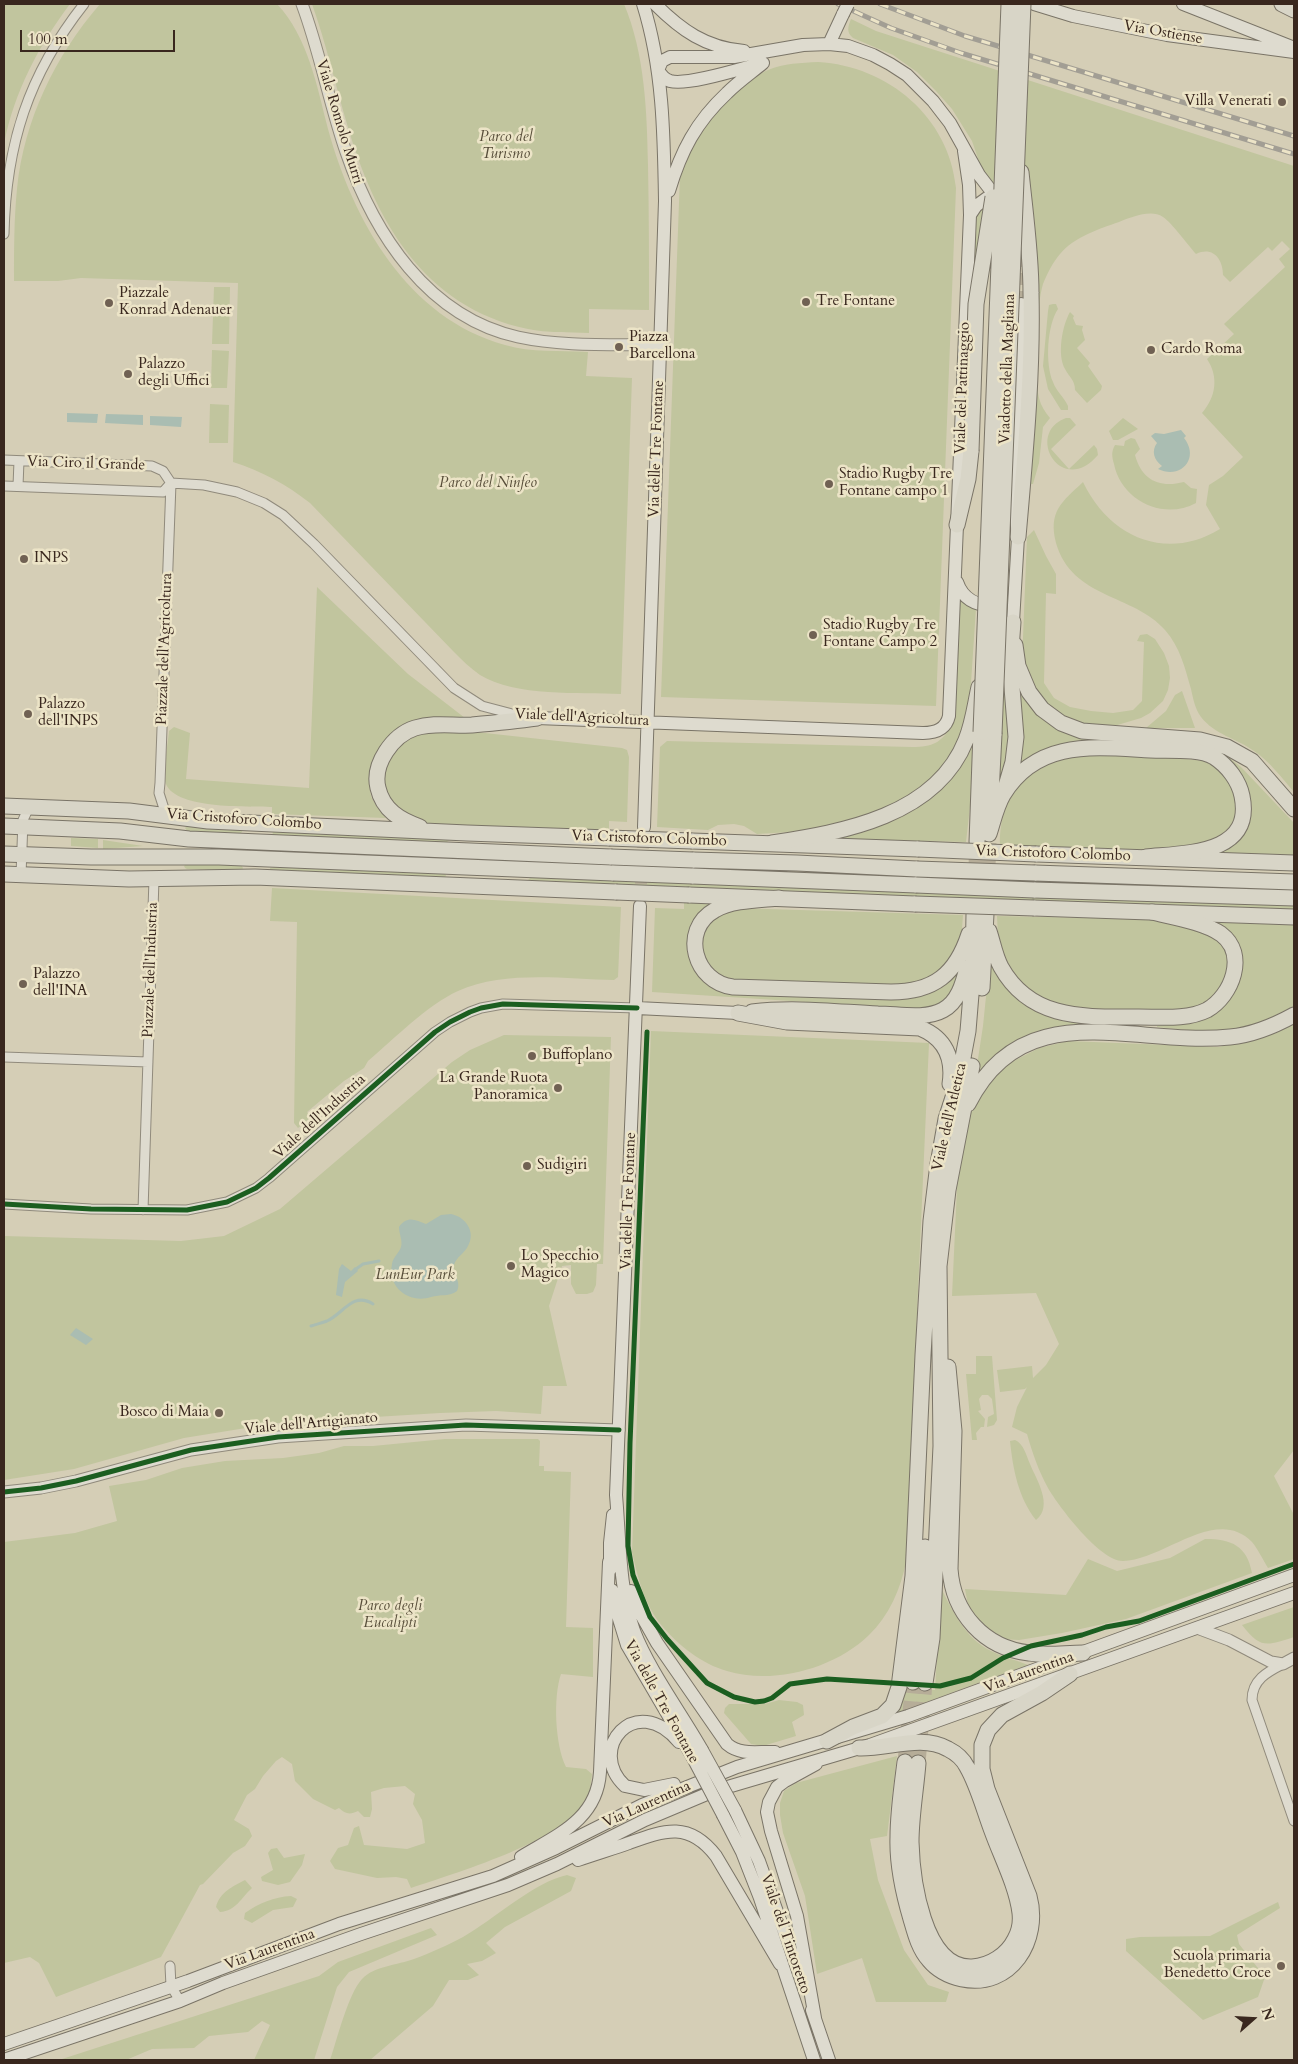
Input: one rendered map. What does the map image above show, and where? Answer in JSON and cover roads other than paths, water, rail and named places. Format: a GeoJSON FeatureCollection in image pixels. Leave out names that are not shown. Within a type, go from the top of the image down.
{"type":"FeatureCollection","features":[{"type":"Feature","properties":{"kind":"main road","name":"Via delle Tre Fontane"},"geometry":{"type":"LineString","coordinates":[[643,4],[655,46],[658,70],[665,201],[644,828]]}},
{"type":"Feature","properties":{"kind":"main road"},"geometry":{"type":"LineString","coordinates":[[655,4],[677,25],[704,42],[761,57]]}},
{"type":"Feature","properties":{"kind":"main road","name":"Viadotto della Magliana"},"geometry":{"type":"LineString","coordinates":[[981,734],[1009,4]]}},
{"type":"Feature","properties":{"kind":"main road","name":"Viadotto della Magliana"},"geometry":{"type":"LineString","coordinates":[[981,734],[1018,133],[1022,4]]}},
{"type":"Feature","properties":{"kind":"main road","name":"Via Ostiense"},"geometry":{"type":"LineString","coordinates":[[1034,4],[1073,16],[1167,35],[1294,52]]}},
{"type":"Feature","properties":{"kind":"main road"},"geometry":{"type":"LineString","coordinates":[[1183,4],[1294,47]]}},
{"type":"Feature","properties":{"kind":"main road"},"geometry":{"type":"LineString","coordinates":[[1282,4],[1294,10]]}},
{"type":"Feature","properties":{"kind":"main road"},"geometry":{"type":"LineString","coordinates":[[761,57],[670,57],[662,61],[658,70],[667,80],[679,81],[713,76],[785,49],[803,45],[829,44],[846,9]]}},
{"type":"Feature","properties":{"kind":"main road","name":"Viale del Pattinaggio"},"geometry":{"type":"LineString","coordinates":[[829,44],[848,46],[873,55],[890,64],[906,75],[941,111],[957,134],[964,151],[988,193],[970,215]]}},
{"type":"Feature","properties":{"kind":"main road"},"geometry":{"type":"LineString","coordinates":[[665,201],[680,155],[694,130],[761,57]]}},
{"type":"Feature","properties":{"kind":"main road"},"geometry":{"type":"LineString","coordinates":[[981,734],[985,840],[1003,795],[1013,762],[1016,737],[1010,663],[1018,537],[1026,453],[1031,291],[1018,133]]}},
{"type":"Feature","properties":{"kind":"main road","name":"Viale del Pattinaggio"},"geometry":{"type":"LineString","coordinates":[[950,716],[970,215],[964,151]]}},
{"type":"Feature","properties":{"kind":"main road"},"geometry":{"type":"LineString","coordinates":[[957,525],[968,479],[976,304],[993,198],[1003,157]]}},
{"type":"Feature","properties":{"kind":"main road"},"geometry":{"type":"LineString","coordinates":[[1018,537],[1013,483],[1021,304]]}},
{"type":"Feature","properties":{"kind":"main road"},"geometry":{"type":"LineString","coordinates":[[955,577],[961,592],[970,601],[993,606],[1014,602]]}},
{"type":"Feature","properties":{"kind":"main road"},"geometry":{"type":"LineString","coordinates":[[1013,622],[1018,666],[1026,686],[1042,709],[1060,724],[1082,730],[1200,740],[1228,747],[1252,761],[1294,809]]}},
{"type":"Feature","properties":{"kind":"main road","name":"Viale dell'Agricoltura"},"geometry":{"type":"LineString","coordinates":[[537,718],[931,733],[943,727],[950,716]]}},
{"type":"Feature","properties":{"kind":"main road"},"geometry":{"type":"LineString","coordinates":[[436,831],[398,818],[387,807],[381,797],[377,784],[378,771],[384,756],[392,744],[404,734],[422,726],[440,724],[470,725],[537,718]]}},
{"type":"Feature","properties":{"kind":"main road"},"geometry":{"type":"LineString","coordinates":[[765,843],[844,830],[875,820],[896,810],[921,795],[941,777],[956,757],[981,734]]}},
{"type":"Feature","properties":{"kind":"main road"},"geometry":{"type":"LineString","coordinates":[[1003,795],[1019,775],[1032,764],[1047,756],[1065,750],[1086,748],[1198,752],[1214,757],[1229,770],[1241,792],[1243,814],[1237,831],[1228,841],[1206,850],[1146,857]]}},
{"type":"Feature","properties":{"kind":"main road","name":"Via Cristoforo Colombo"},"geometry":{"type":"LineString","coordinates":[[4,806],[129,811],[208,821],[467,833],[1294,863]]}},
{"type":"Feature","properties":{"kind":"main road"},"geometry":{"type":"LineString","coordinates":[[120,830],[208,821]]}},
{"type":"Feature","properties":{"kind":"main road"},"geometry":{"type":"LineString","coordinates":[[252,822],[264,842]]}},
{"type":"Feature","properties":{"kind":"main road","name":"Via Cristoforo Colombo"},"geometry":{"type":"LineString","coordinates":[[4,826],[120,830],[189,839],[918,869],[1294,882]]}},
{"type":"Feature","properties":{"kind":"main road"},"geometry":{"type":"LineString","coordinates":[[452,850],[467,833]]}},
{"type":"Feature","properties":{"kind":"main road"},"geometry":{"type":"LineString","coordinates":[[511,834],[526,853]]}},
{"type":"Feature","properties":{"kind":"main road"},"geometry":{"type":"LineString","coordinates":[[765,843],[797,863]]}},
{"type":"Feature","properties":{"kind":"main road"},"geometry":{"type":"LineString","coordinates":[[4,854],[91,857],[219,857],[1034,890],[1294,898]]}},
{"type":"Feature","properties":{"kind":"main road"},"geometry":{"type":"LineString","coordinates":[[144,856],[188,878]]}},
{"type":"Feature","properties":{"kind":"main road"},"geometry":{"type":"LineString","coordinates":[[451,866],[468,886]]}},
{"type":"Feature","properties":{"kind":"main road"},"geometry":{"type":"LineString","coordinates":[[511,888],[526,869]]}},
{"type":"Feature","properties":{"kind":"main road"},"geometry":{"type":"LineString","coordinates":[[4,874],[154,879],[255,877],[915,904],[1294,917]]}},
{"type":"Feature","properties":{"kind":"main road"},"geometry":{"type":"LineString","coordinates":[[779,898],[726,906],[714,910],[707,916],[700,925],[695,942],[698,962],[707,975],[718,983],[733,987],[891,992],[916,991],[937,982],[953,968],[980,917]]}},
{"type":"Feature","properties":{"kind":"main road","name":"Via delle Tre Fontane"},"geometry":{"type":"LineString","coordinates":[[640,906],[616,1495],[609,1562],[616,1609],[627,1645],[697,1753]]}},
{"type":"Feature","properties":{"kind":"main road"},"geometry":{"type":"LineString","coordinates":[[980,917],[999,961],[1011,981],[1029,998],[1048,1009],[1070,1015],[1179,1017],[1196,1014],[1208,1009],[1222,998],[1232,982],[1235,960],[1228,941],[1212,928],[1152,912]]}},
{"type":"Feature","properties":{"kind":"main road","name":"Viale dell'Atletica"},"geometry":{"type":"LineString","coordinates":[[926,1321],[931,1221],[937,1172],[946,1119],[959,1079],[968,1031],[972,989],[973,938],[980,917]]}},
{"type":"Feature","properties":{"kind":"main road","name":"Viale dell'Atletica"},"geometry":{"type":"LineString","coordinates":[[939,1306],[939,1273],[944,1220],[975,1047],[982,991],[980,917]]}},
{"type":"Feature","properties":{"kind":"main road"},"geometry":{"type":"LineString","coordinates":[[738,1013],[787,1010],[910,1015],[938,1012],[952,1004],[962,986],[973,938]]}},
{"type":"Feature","properties":{"kind":"main road","name":"Viale dell'Industria"},"geometry":{"type":"LineString","coordinates":[[637,1008],[738,1013]]}},
{"type":"Feature","properties":{"kind":"main road"},"geometry":{"type":"LineString","coordinates":[[738,1013],[787,1022],[917,1027],[932,1033],[944,1045],[951,1064],[946,1119]]}},
{"type":"Feature","properties":{"kind":"main road"},"geometry":{"type":"LineString","coordinates":[[962,1116],[976,1090],[1000,1062],[1023,1045],[1057,1033],[1232,1037],[1263,1030],[1294,1015]]}},
{"type":"Feature","properties":{"kind":"main road"},"geometry":{"type":"LineString","coordinates":[[939,1306],[953,1402],[954,1448],[950,1569],[956,1600],[963,1614],[972,1625],[989,1639],[1002,1646],[1031,1654],[1082,1653]]}},
{"type":"Feature","properties":{"kind":"main road"},"geometry":{"type":"LineString","coordinates":[[926,1321],[928,1344],[928,1474],[919,1683],[932,1638],[941,1416],[939,1306]]}},
{"type":"Feature","properties":{"kind":"main road"},"geometry":{"type":"LineString","coordinates":[[827,1741],[853,1727],[882,1716],[891,1708],[899,1690],[913,1584],[926,1321]]}},
{"type":"Feature","properties":{"kind":"main road","name":"Via delle Tre Fontane"},"geometry":{"type":"LineString","coordinates":[[616,1495],[625,1593],[637,1637],[729,1813]]}},
{"type":"Feature","properties":{"kind":"main road"},"geometry":{"type":"LineString","coordinates":[[622,1556],[631,1591],[642,1617],[657,1643],[727,1744],[734,1750],[745,1752],[788,1753]]}},
{"type":"Feature","properties":{"kind":"main road"},"geometry":{"type":"LineString","coordinates":[[494,1876],[569,1827],[587,1812],[595,1798],[600,1778],[609,1562]]}},
{"type":"Feature","properties":{"kind":"main road","name":"Via Laurentina"},"geometry":{"type":"LineString","coordinates":[[4,2044],[172,1986],[339,1924],[494,1876],[549,1852],[642,1804],[737,1768],[917,1714],[1294,1575]]}},
{"type":"Feature","properties":{"kind":"main road","name":"Via Laurentina"},"geometry":{"type":"LineString","coordinates":[[4,2060],[180,2002],[223,1983],[482,1895],[528,1877],[682,1803],[730,1785],[859,1748],[1294,1593]]}},
{"type":"Feature","properties":{"kind":"main road"},"geometry":{"type":"LineString","coordinates":[[859,1748],[880,1748],[912,1742],[933,1743],[954,1752],[967,1767],[1016,1896],[1020,1918],[1017,1935],[1010,1948],[999,1958],[984,1965],[973,1967],[961,1966],[944,1957],[934,1942],[926,1924],[912,1864],[911,1762],[898,1831],[899,1866],[903,1890],[920,1946],[933,1965],[952,1976],[975,1980],[998,1974],[1013,1964],[1024,1949],[1031,1931],[1032,1910],[1030,1896],[987,1789],[982,1769],[982,1745],[988,1730],[1002,1714],[1042,1693],[1070,1674]]}},
{"type":"Feature","properties":{"kind":"main road"},"geometry":{"type":"LineString","coordinates":[[697,1753],[665,1729],[655,1723],[644,1720],[633,1723],[615,1739],[612,1750],[613,1767],[619,1780],[625,1786],[640,1790],[657,1789],[737,1768]]}},
{"type":"Feature","properties":{"kind":"main road"},"geometry":{"type":"LineString","coordinates":[[815,2018],[797,1916],[770,1831],[767,1812],[771,1797],[781,1784],[812,1767],[823,1758]]}},
{"type":"Feature","properties":{"kind":"main road","name":"Viale del Tintoretto"},"geometry":{"type":"LineString","coordinates":[[729,1813],[758,1891],[780,1964],[814,2060]]}},
{"type":"Feature","properties":{"kind":"main road","name":"Viale del Tintoretto"},"geometry":{"type":"LineString","coordinates":[[729,1813],[752,1844],[766,1877],[829,2060]]}},
{"type":"Feature","properties":{"kind":"main road"},"geometry":{"type":"LineString","coordinates":[[528,1877],[660,1833],[676,1831],[690,1834],[704,1842],[716,1856],[780,1964]]}},
{"type":"Feature","properties":{"kind":"street"},"geometry":{"type":"LineString","coordinates":[[4,234],[4,207],[10,163],[24,110],[35,82],[52,52],[84,4]]}},
{"type":"Feature","properties":{"kind":"street","name":"Viale Romolo Murri"},"geometry":{"type":"LineString","coordinates":[[302,4],[355,177],[380,227],[406,265],[424,285],[444,303],[482,325],[505,334],[529,339],[661,345]]}},
{"type":"Feature","properties":{"kind":"street","name":"Via Ciro il Grande"},"geometry":{"type":"LineString","coordinates":[[4,460],[154,467],[163,471],[170,483],[163,492],[4,486]]}},
{"type":"Feature","properties":{"kind":"street"},"geometry":{"type":"LineString","coordinates":[[18,486],[19,461]]}},
{"type":"Feature","properties":{"kind":"street","name":"Viale dell'Agricoltura"},"geometry":{"type":"LineString","coordinates":[[170,483],[225,489],[252,497],[274,509],[304,533],[434,669],[459,692],[474,702],[491,709],[537,718]]}},
{"type":"Feature","properties":{"kind":"street","name":"Piazzale dell'Agricoltura"},"geometry":{"type":"LineString","coordinates":[[166,815],[160,793],[160,783],[170,483]]}},
{"type":"Feature","properties":{"kind":"street"},"geometry":{"type":"LineString","coordinates":[[20,875],[22,827],[29,807]]}},
{"type":"Feature","properties":{"kind":"street","name":"Piazzale dell'Industria"},"geometry":{"type":"LineString","coordinates":[[143,1210],[154,879]]}},
{"type":"Feature","properties":{"kind":"street","name":"Viale dell'Industria"},"geometry":{"type":"LineString","coordinates":[[4,1204],[143,1210],[202,1208],[227,1202],[256,1188],[435,1032],[465,1014],[480,1008],[503,1004],[637,1008]]}},
{"type":"Feature","properties":{"kind":"street"},"geometry":{"type":"LineString","coordinates":[[4,1057],[148,1062]]}},
{"type":"Feature","properties":{"kind":"street","name":"Viale dell'Artigianato"},"geometry":{"type":"LineString","coordinates":[[4,1492],[57,1486],[183,1452],[241,1442],[299,1436],[466,1425],[619,1430]]}},
{"type":"Feature","properties":{"kind":"street"},"geometry":{"type":"LineString","coordinates":[[1197,1628],[1229,1640],[1266,1660],[1283,1664]]}},
{"type":"Feature","properties":{"kind":"street"},"geometry":{"type":"LineString","coordinates":[[1294,1658],[1264,1675],[1257,1682],[1252,1700],[1294,1821]]}},
{"type":"Feature","properties":{"kind":"street"},"geometry":{"type":"LineString","coordinates":[[170,1966],[172,1986],[180,2002]]}},
{"type":"Feature","properties":{"kind":"waterway"},"geometry":{"type":"LineString","coordinates":[[356,1269],[363,1264],[379,1261]]}},
{"type":"Feature","properties":{"kind":"waterway"},"geometry":{"type":"LineString","coordinates":[[311,1326],[333,1318],[354,1302],[360,1300],[373,1304]]}},
{"type":"Feature","properties":{"kind":"tunnel"},"geometry":{"type":"LineString","coordinates":[[1020,237],[1021,304]]}},
{"type":"Feature","properties":{"kind":"tunnel"},"geometry":{"type":"LineString","coordinates":[[640,902],[644,830]]}},
{"type":"Feature","properties":{"kind":"tunnel"},"geometry":{"type":"LineString","coordinates":[[974,914],[977,842]]}},
{"type":"Feature","properties":{"kind":"tunnel"},"geometry":{"type":"LineString","coordinates":[[986,914],[989,843]]}},
{"type":"Feature","properties":{"kind":"tunnel"},"geometry":{"type":"LineString","coordinates":[[905,1762],[913,1682]]}},
{"type":"Feature","properties":{"kind":"tunnel"},"geometry":{"type":"LineString","coordinates":[[918,1763],[925,1683]]}},
{"type":"Feature","properties":{"kind":"railway"},"geometry":{"type":"LineString","coordinates":[[838,4],[891,28],[961,53],[1294,154]]}},
{"type":"Feature","properties":{"kind":"railway"},"geometry":{"type":"LineString","coordinates":[[880,4],[965,36],[1294,136]]}},
{"type":"Feature","properties":{"kind":"place","name":"Villa Venerati"},"geometry":{"type":"Point","coordinates":[1282,102]}},
{"type":"Feature","properties":{"kind":"place","name":"Tre Fontane"},"geometry":{"type":"Point","coordinates":[806,302]}},
{"type":"Feature","properties":{"kind":"place","name":"Piazzale Konrad Adenauer"},"geometry":{"type":"Point","coordinates":[109,303]}},
{"type":"Feature","properties":{"kind":"place","name":"Piazza Barcellona"},"geometry":{"type":"Point","coordinates":[619,347]}},
{"type":"Feature","properties":{"kind":"place","name":"Cardo Roma"},"geometry":{"type":"Point","coordinates":[1151,350]}},
{"type":"Feature","properties":{"kind":"place","name":"Palazzo degli Uffici"},"geometry":{"type":"Point","coordinates":[128,374]}},
{"type":"Feature","properties":{"kind":"place","name":"Stadio Rugby Tre Fontane campo 1"},"geometry":{"type":"Point","coordinates":[829,484]}},
{"type":"Feature","properties":{"kind":"place","name":"INPS"},"geometry":{"type":"Point","coordinates":[24,559]}},
{"type":"Feature","properties":{"kind":"place","name":"Stadio Rugby Tre Fontane Campo 2"},"geometry":{"type":"Point","coordinates":[813,635]}},
{"type":"Feature","properties":{"kind":"place","name":"Palazzo dell'INPS"},"geometry":{"type":"Point","coordinates":[28,714]}},
{"type":"Feature","properties":{"kind":"place","name":"Palazzo dell'INA"},"geometry":{"type":"Point","coordinates":[23,984]}},
{"type":"Feature","properties":{"kind":"place","name":"Buffoplano"},"geometry":{"type":"Point","coordinates":[532,1056]}},
{"type":"Feature","properties":{"kind":"place","name":"La Grande Ruota Panoramica"},"geometry":{"type":"Point","coordinates":[558,1088]}},
{"type":"Feature","properties":{"kind":"place","name":"Sudigiri"},"geometry":{"type":"Point","coordinates":[527,1166]}},
{"type":"Feature","properties":{"kind":"place","name":"Lo Specchio Magico"},"geometry":{"type":"Point","coordinates":[511,1266]}},
{"type":"Feature","properties":{"kind":"place","name":"Bosco di Maia"},"geometry":{"type":"Point","coordinates":[219,1413]}},
{"type":"Feature","properties":{"kind":"place","name":"Scuola primaria Benedetto Croce"},"geometry":{"type":"Point","coordinates":[1281,1966]}},
{"type":"Feature","properties":{"kind":"park label","name":"Parco del Turismo"},"geometry":{"type":"Point","coordinates":[506,146]}},
{"type":"Feature","properties":{"kind":"park label","name":"Parco del Ninfeo"},"geometry":{"type":"Point","coordinates":[488,484]}},
{"type":"Feature","properties":{"kind":"park label","name":"LunEur Park"},"geometry":{"type":"Point","coordinates":[415,1276]}},
{"type":"Feature","properties":{"kind":"park label","name":"Parco degli Eucalipti"},"geometry":{"type":"Point","coordinates":[390,1616]}}]}
